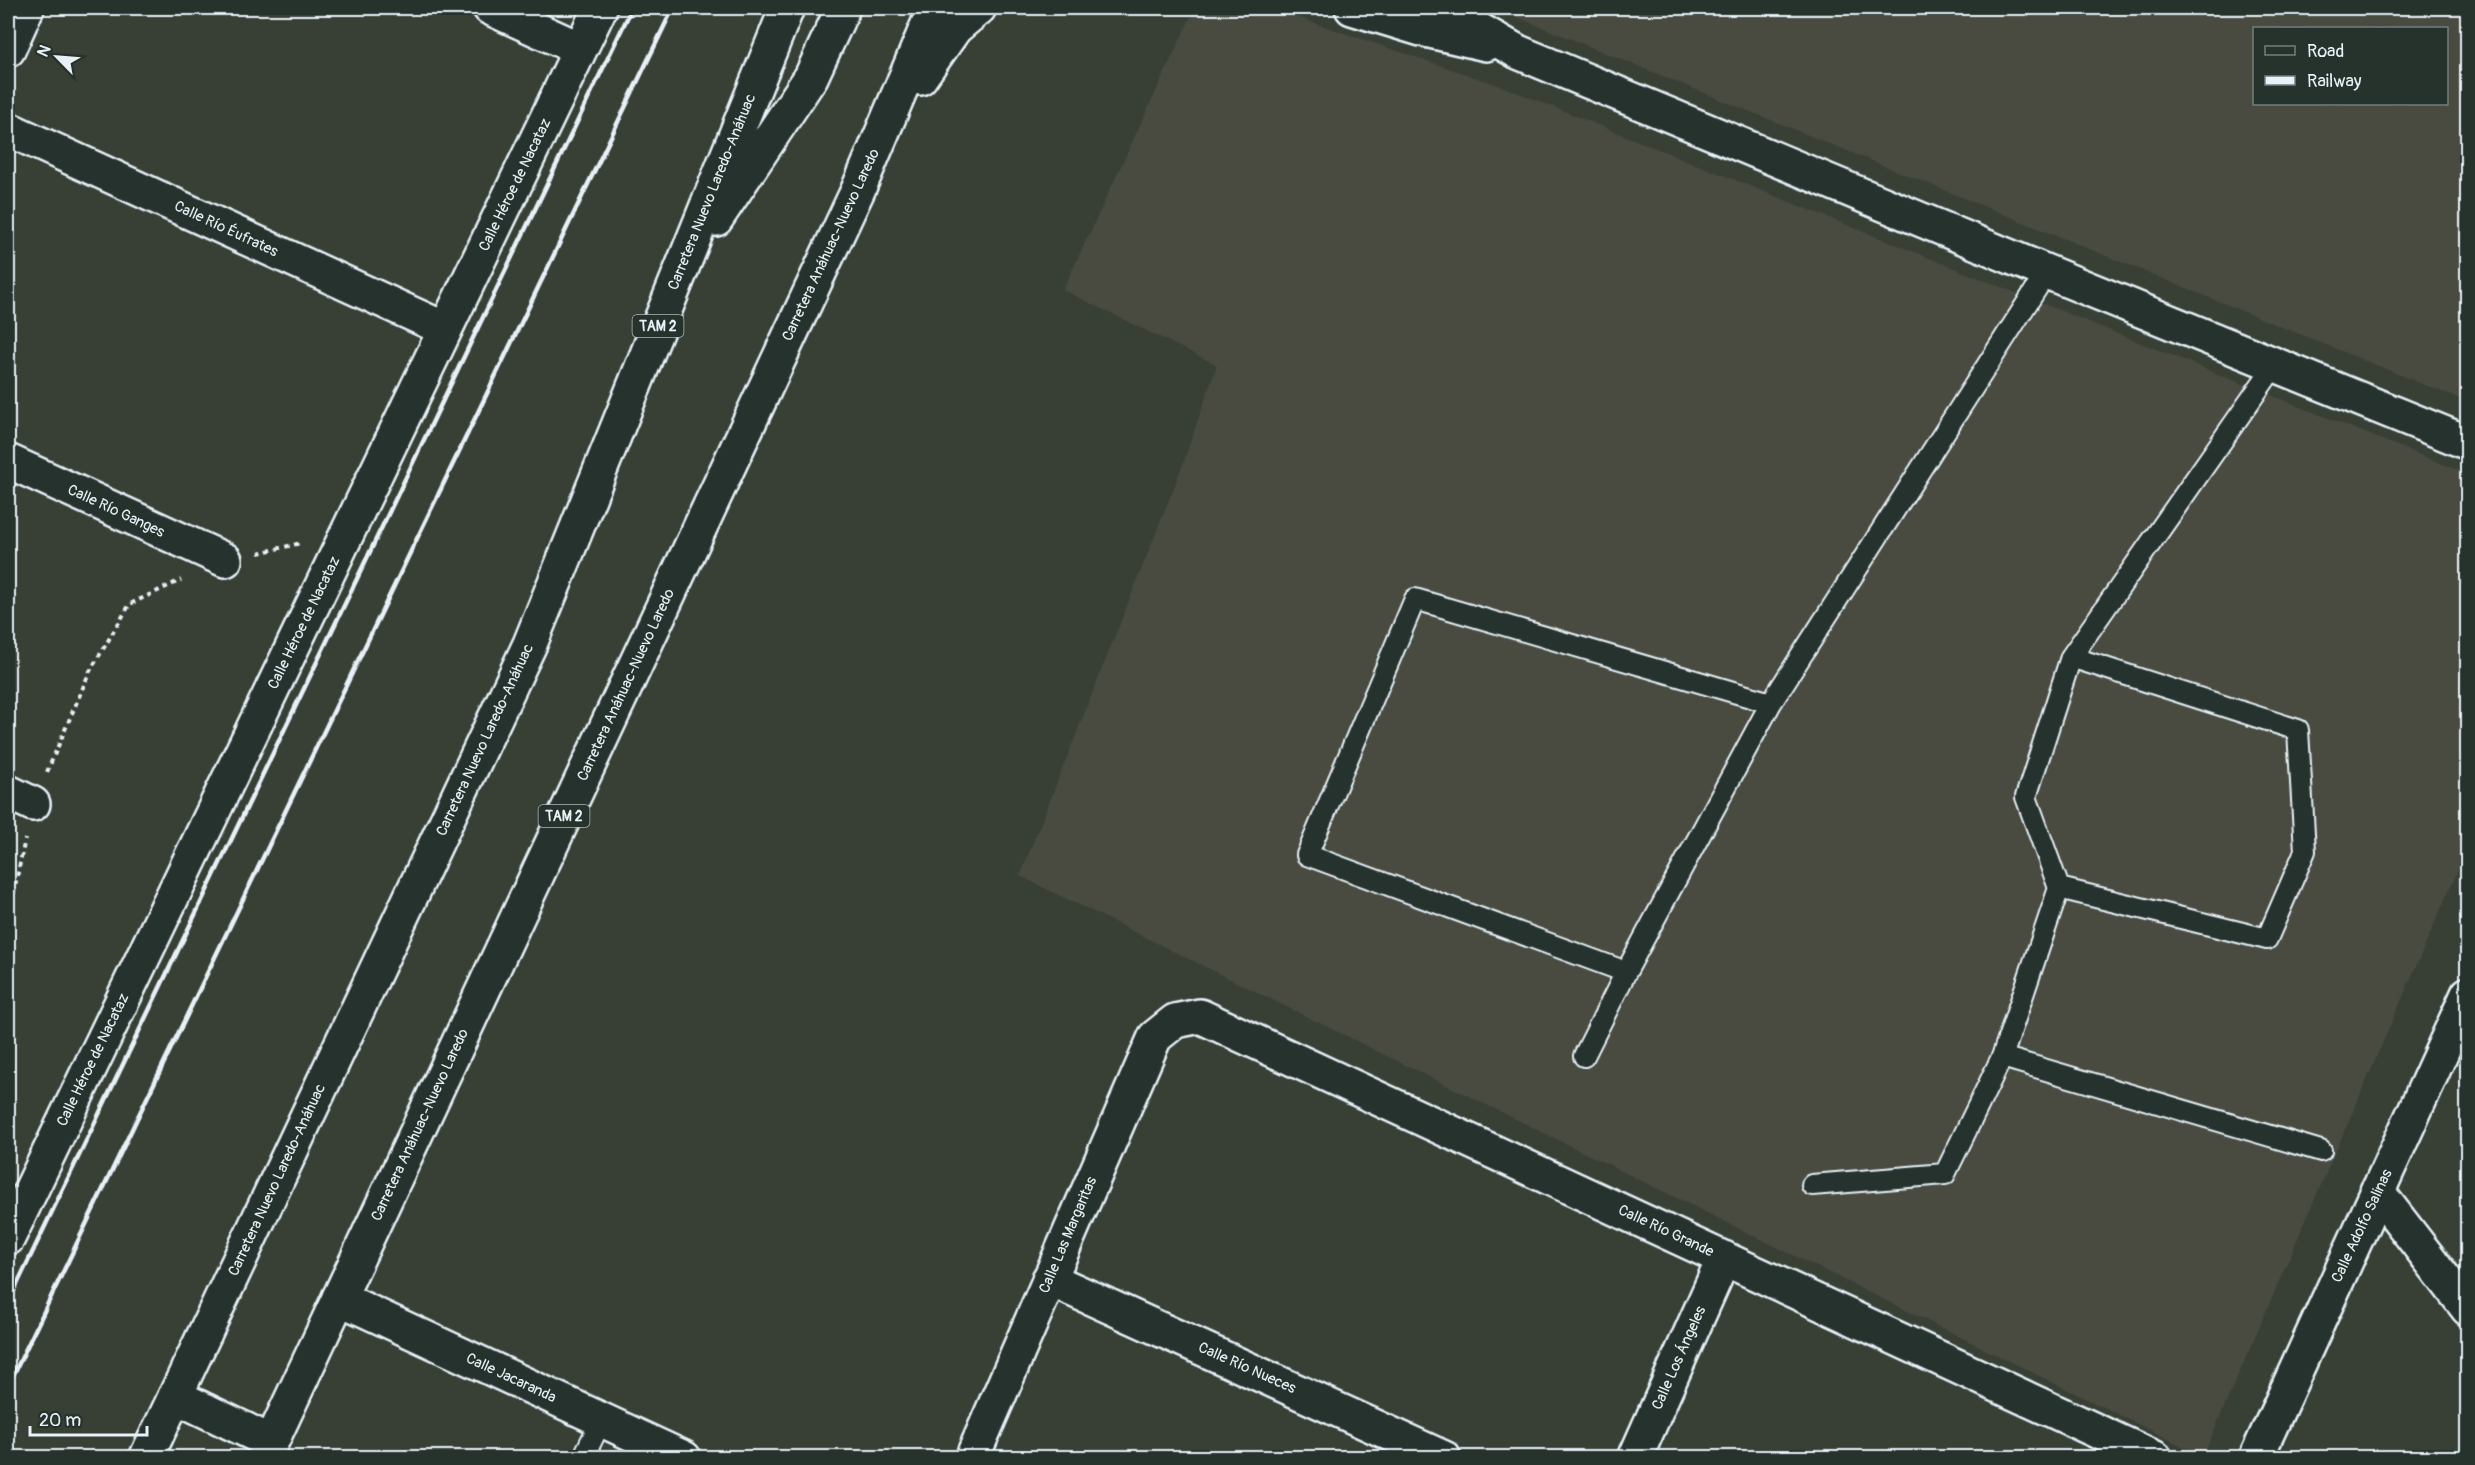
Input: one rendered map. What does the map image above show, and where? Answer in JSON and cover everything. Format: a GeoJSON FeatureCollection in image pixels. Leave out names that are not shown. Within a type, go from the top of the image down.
{"type":"FeatureCollection","features":[{"type":"Feature","properties":{"kind":"street"},"geometry":{"type":"LineString","coordinates":[[8,50],[27,8]]}},
{"type":"Feature","properties":{"kind":"street"},"geometry":{"type":"LineString","coordinates":[[489,8],[580,49]]}},
{"type":"Feature","properties":{"kind":"street","name":"Calle Héroe de Nacataz"},"geometry":{"type":"LineString","coordinates":[[8,1238],[600,8]]}},
{"type":"Feature","properties":{"kind":"street","name":"Carretera Nuevo Laredo-Anáhuac"},"geometry":{"type":"LineString","coordinates":[[146,1458],[530,644],[787,8]]}},
{"type":"Feature","properties":{"kind":"street"},"geometry":{"type":"LineString","coordinates":[[678,277],[812,77],[843,8]]}},
{"type":"Feature","properties":{"kind":"street","name":"Carretera Anáhuac-Nuevo Laredo"},"geometry":{"type":"LineString","coordinates":[[267,1450],[858,190],[935,8]]}},
{"type":"Feature","properties":{"kind":"street"},"geometry":{"type":"LineString","coordinates":[[858,190],[912,89],[955,28],[979,8]]}},
{"type":"Feature","properties":{"kind":"street"},"geometry":{"type":"LineString","coordinates":[[1352,8],[1421,29],[1518,52]]}},
{"type":"Feature","properties":{"kind":"street"},"geometry":{"type":"LineString","coordinates":[[1441,8],[1518,52],[2047,272],[2468,443]]}},
{"type":"Feature","properties":{"kind":"street","name":"Calle Río Éufrates"},"geometry":{"type":"LineString","coordinates":[[8,129],[446,329]]}},
{"type":"Feature","properties":{"kind":"street","name":"Calle Río Ganges"},"geometry":{"type":"LineString","coordinates":[[8,461],[225,560]]}},
{"type":"Feature","properties":{"kind":"street","name":"Calle Adolfo Salinas"},"geometry":{"type":"LineString","coordinates":[[2258,1456],[2468,994]]}},
{"type":"Feature","properties":{"kind":"street","name":"Calle Río Grande"},"geometry":{"type":"LineString","coordinates":[[1175,1021],[1200,1016],[2155,1458]]}},
{"type":"Feature","properties":{"kind":"street","name":"Calle Las Margaritas"},"geometry":{"type":"LineString","coordinates":[[972,1458],[1155,1037],[1175,1021]]}},
{"type":"Feature","properties":{"kind":"street"},"geometry":{"type":"LineString","coordinates":[[2377,1191],[2468,1309]]}},
{"type":"Feature","properties":{"kind":"street","name":"Calle Los Ángeles"},"geometry":{"type":"LineString","coordinates":[[1635,1458],[1724,1258]]}},
{"type":"Feature","properties":{"kind":"street","name":"Calle Río Nueces"},"geometry":{"type":"LineString","coordinates":[[1049,1280],[1444,1458]]}},
{"type":"Feature","properties":{"kind":"street","name":"Calle Jacaranda"},"geometry":{"type":"LineString","coordinates":[[339,1298],[684,1458]]}},
{"type":"Feature","properties":{"kind":"street"},"geometry":{"type":"LineString","coordinates":[[175,1396],[267,1450]]}},
{"type":"Feature","properties":{"kind":"lane"},"geometry":{"type":"LineString","coordinates":[[1584,1056],[1626,972],[1771,703],[2047,272]]}},
{"type":"Feature","properties":{"kind":"lane"},"geometry":{"type":"LineString","coordinates":[[1812,1185],[1946,1174],[2002,1057],[2059,888],[2026,797],[2071,657],[2275,365]]}},
{"type":"Feature","properties":{"kind":"lane"},"geometry":{"type":"LineString","coordinates":[[1626,972],[1307,855],[1415,599],[1771,703]]}},
{"type":"Feature","properties":{"kind":"lane"},"geometry":{"type":"LineString","coordinates":[[2059,888],[2267,939],[2305,850],[2298,730],[2071,657]]}},
{"type":"Feature","properties":{"kind":"lane"},"geometry":{"type":"LineString","coordinates":[[2002,1057],[2321,1151]]}},
{"type":"Feature","properties":{"kind":"lane"},"geometry":{"type":"LineString","coordinates":[[583,1458],[602,1419]]}},
{"type":"Feature","properties":{"kind":"path"},"geometry":{"type":"LineString","coordinates":[[8,920],[20,798],[130,604],[225,560],[348,532]]}},
{"type":"Feature","properties":{"kind":"shaded area"},"geometry":{"type":"Polygon","coordinates":[[[1195,8],[1270,8],[1501,86],[2467,474],[2467,849],[2203,1456],[1020,876],[1180,472],[1217,365],[1063,290],[1195,8]]]}},
{"type":"Feature","properties":{"kind":"shaded area"},"geometry":{"type":"Polygon","coordinates":[[[1504,8],[2467,8],[2467,402],[1512,15],[1504,8]]]}},
{"type":"Feature","properties":{"kind":"railway"},"geometry":{"type":"LineString","coordinates":[[8,1303],[632,8]]}},
{"type":"Feature","properties":{"kind":"railway"},"geometry":{"type":"LineString","coordinates":[[8,1386],[673,8]]}}]}
